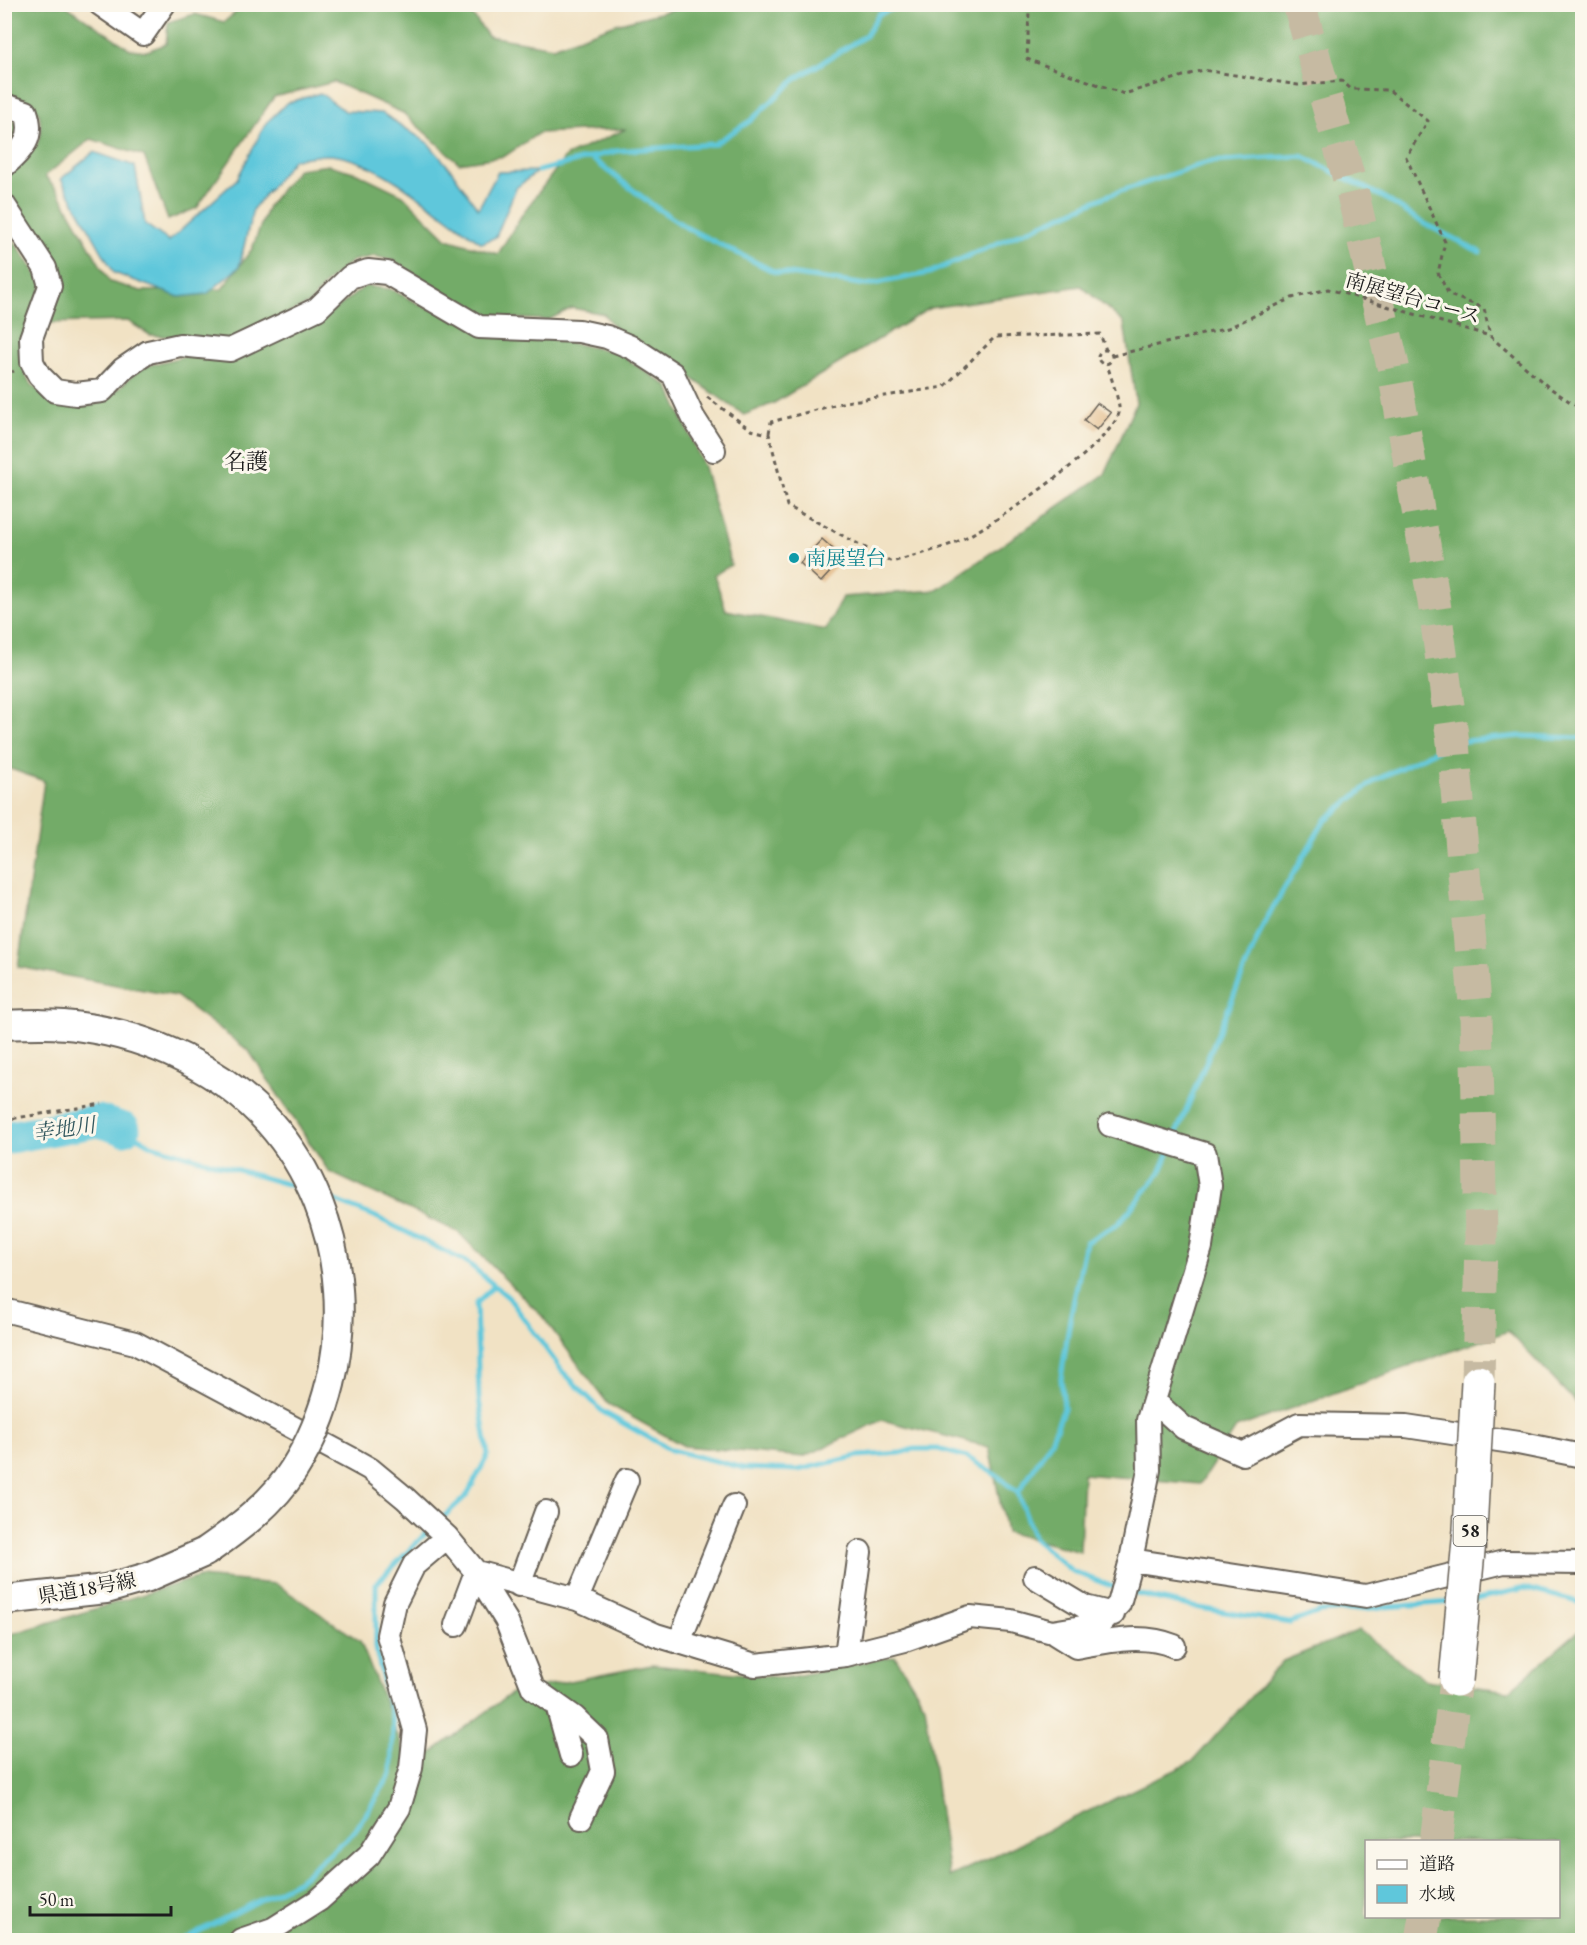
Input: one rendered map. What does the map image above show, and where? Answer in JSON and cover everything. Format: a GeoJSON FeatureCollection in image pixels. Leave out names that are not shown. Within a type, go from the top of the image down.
{"type":"FeatureCollection","features":[{"type":"Feature","properties":{"kind":"highway","name":"58"},"geometry":{"type":"LineString","coordinates":[[1456,1680],[1470,1530],[1479,1382]]}},
{"type":"Feature","properties":{"kind":"main road","name":"県道18号線"},"geometry":{"type":"LineString","coordinates":[[4,1025],[62,1025],[97,1029],[168,1052],[199,1067],[244,1099],[268,1121],[298,1163],[319,1203],[337,1269],[340,1310],[333,1377],[322,1413],[309,1442],[282,1486],[246,1521],[205,1552],[148,1577],[106,1589],[4,1600]]}},
{"type":"Feature","properties":{"kind":"street"},"geometry":{"type":"LineString","coordinates":[[100,4],[142,34],[164,4]]}},
{"type":"Feature","properties":{"kind":"street"},"geometry":{"type":"LineString","coordinates":[[4,105],[26,112],[31,125],[29,138],[17,155],[4,166]]}},
{"type":"Feature","properties":{"kind":"street"},"geometry":{"type":"LineString","coordinates":[[4,205],[45,268],[50,286],[31,338],[32,362],[39,375],[55,391],[76,394],[102,391],[123,369],[148,352],[180,345],[230,350],[317,309],[350,277],[368,271],[387,273],[479,327],[579,331],[607,337],[633,348],[673,374],[693,417],[714,450]]}},
{"type":"Feature","properties":{"kind":"street"},"geometry":{"type":"LineString","coordinates":[[1052,1632],[1101,1624],[1116,1609],[1129,1568],[1149,1470],[1148,1420],[1201,1246],[1210,1186],[1205,1154],[1110,1125]]}},
{"type":"Feature","properties":{"kind":"street"},"geometry":{"type":"LineString","coordinates":[[4,1310],[135,1342],[370,1469],[425,1517],[445,1535],[476,1572],[506,1620],[533,1688],[574,1717],[597,1739],[603,1771],[581,1818]]}},
{"type":"Feature","properties":{"kind":"street"},"geometry":{"type":"LineString","coordinates":[[1154,1401],[1184,1428],[1243,1454],[1299,1424],[1406,1426],[1518,1443],[1582,1456]]}},
{"type":"Feature","properties":{"kind":"street"},"geometry":{"type":"LineString","coordinates":[[577,1599],[627,1480]]}},
{"type":"Feature","properties":{"kind":"street"},"geometry":{"type":"LineString","coordinates":[[679,1642],[734,1506]]}},
{"type":"Feature","properties":{"kind":"street"},"geometry":{"type":"LineString","coordinates":[[519,1585],[546,1512]]}},
{"type":"Feature","properties":{"kind":"street"},"geometry":{"type":"LineString","coordinates":[[241,1941],[273,1929],[319,1900],[369,1855],[399,1808],[411,1768],[415,1730],[388,1635],[395,1603],[414,1565],[445,1535]]}},
{"type":"Feature","properties":{"kind":"street"},"geometry":{"type":"LineString","coordinates":[[846,1655],[860,1552]]}},
{"type":"Feature","properties":{"kind":"street"},"geometry":{"type":"LineString","coordinates":[[1129,1568],[1366,1596],[1504,1562],[1582,1563]]}},
{"type":"Feature","properties":{"kind":"street"},"geometry":{"type":"LineString","coordinates":[[476,1572],[577,1599],[656,1635],[755,1665],[846,1655],[905,1640],[969,1617],[1011,1621],[1052,1632],[1076,1647],[1120,1639],[1157,1639],[1174,1646]]}},
{"type":"Feature","properties":{"kind":"street"},"geometry":{"type":"LineString","coordinates":[[456,1625],[476,1572]]}},
{"type":"Feature","properties":{"kind":"street"},"geometry":{"type":"LineString","coordinates":[[1035,1577],[1085,1607],[1116,1609]]}},
{"type":"Feature","properties":{"kind":"street"},"geometry":{"type":"LineString","coordinates":[[557,1705],[571,1755]]}},
{"type":"Feature","properties":{"kind":"path"},"geometry":{"type":"LineString","coordinates":[[1015,4],[1029,11],[1027,59],[1124,93],[1203,70],[1298,85],[1342,81],[1351,88],[1389,90],[1428,121],[1407,157],[1445,242],[1438,273],[1449,296],[1484,308],[1490,336]]}},
{"type":"Feature","properties":{"kind":"path","name":"南展望台コース"},"geometry":{"type":"LineString","coordinates":[[1112,356],[1228,328],[1292,298],[1328,289],[1490,336],[1547,386],[1582,410]]}},
{"type":"Feature","properties":{"kind":"path"},"geometry":{"type":"LineString","coordinates":[[1100,334],[1106,350],[1112,356],[1107,364],[1119,411],[1115,420],[1093,446],[1051,483],[954,543],[892,562],[787,506],[769,434],[771,422],[845,402],[944,387],[995,337],[1100,334]]}},
{"type":"Feature","properties":{"kind":"path"},"geometry":{"type":"LineString","coordinates":[[1106,350],[1101,351],[1098,357],[1101,363],[1107,364]]}},
{"type":"Feature","properties":{"kind":"path"},"geometry":{"type":"LineString","coordinates":[[705,396],[751,430],[769,434]]}},
{"type":"Feature","properties":{"kind":"path"},"geometry":{"type":"LineString","coordinates":[[4,1120],[102,1104]]}},
{"type":"Feature","properties":{"kind":"green space"},"geometry":{"type":"Polygon","coordinates":[[[246,4],[465,5],[488,36],[553,47],[616,24],[694,4],[1582,5],[1582,1409],[1508,1331],[1236,1428],[1200,1484],[1083,1474],[1080,1552],[1006,1532],[989,1447],[882,1420],[803,1457],[684,1446],[608,1404],[542,1316],[458,1232],[329,1172],[249,1051],[176,996],[18,967],[44,781],[5,767],[4,226],[43,283],[26,330],[22,360],[25,374],[33,387],[48,397],[73,406],[91,405],[106,400],[145,367],[320,318],[365,286],[390,289],[425,307],[556,340],[616,352],[668,386],[704,467],[731,565],[714,575],[726,610],[826,630],[842,597],[937,590],[1105,474],[1136,403],[1124,323],[1081,286],[930,308],[774,403],[744,415],[673,365],[617,331],[604,314],[572,308],[548,320],[483,317],[394,261],[375,256],[352,261],[326,283],[310,303],[229,342],[150,335],[128,321],[47,323],[55,265],[5,189],[5,175],[34,149],[38,142],[41,125],[39,113],[5,96],[5,5],[65,5],[130,49],[147,51],[166,44],[168,22],[195,14],[224,22],[246,4]],[[334,82],[274,97],[197,208],[168,220],[144,156],[91,139],[45,176],[58,191],[110,282],[141,291],[222,289],[252,249],[268,206],[298,169],[329,165],[357,173],[403,195],[447,239],[498,254],[523,213],[566,156],[626,129],[539,133],[505,156],[459,163],[403,113],[334,82]]]}},
{"type":"Feature","properties":{"kind":"green space"},"geometry":{"type":"Polygon","coordinates":[[[4,114],[19,124],[17,137],[4,153],[4,114]]]}},
{"type":"Feature","properties":{"kind":"green space"},"geometry":{"type":"Polygon","coordinates":[[[200,1577],[276,1584],[360,1641],[411,1768],[513,1692],[652,1665],[785,1678],[895,1656],[925,1705],[949,1877],[1192,1762],[1283,1661],[1359,1630],[1425,1680],[1509,1691],[1582,1628],[1582,1940],[5,1940],[5,1636],[200,1577]]]}},
{"type":"Feature","properties":{"kind":"water"},"geometry":{"type":"Polygon","coordinates":[[[320,93],[345,111],[382,113],[428,143],[452,171],[478,209],[498,172],[538,171],[516,188],[496,237],[482,243],[408,189],[366,165],[346,158],[326,155],[294,159],[253,209],[239,267],[207,294],[179,297],[114,273],[61,179],[94,152],[135,166],[145,224],[169,241],[237,179],[266,123],[287,103],[320,93]]]}},
{"type":"Feature","properties":{"kind":"building"},"geometry":{"type":"Polygon","coordinates":[[[1097,403],[1111,413],[1097,430],[1084,420],[1097,403]]]}},
{"type":"Feature","properties":{"kind":"building"},"geometry":{"type":"Polygon","coordinates":[[[822,539],[843,558],[821,582],[800,563],[822,539]]]}},
{"type":"Feature","properties":{"kind":"waterway"},"geometry":{"type":"LineString","coordinates":[[538,171],[616,151],[714,144],[750,121],[797,78],[865,36],[879,14],[905,4]]}},
{"type":"Feature","properties":{"kind":"waterway"},"geometry":{"type":"LineString","coordinates":[[590,157],[687,228],[775,272],[867,285],[929,273],[1109,195],[1208,162],[1302,156],[1383,197],[1423,223],[1480,252]]}},
{"type":"Feature","properties":{"kind":"waterway"},"geometry":{"type":"LineString","coordinates":[[1174,1139],[1264,923],[1325,820],[1374,781],[1453,742],[1521,736],[1582,738]]}},
{"type":"Feature","properties":{"kind":"waterway","name":"幸地川"},"geometry":{"type":"LineString","coordinates":[[4,1138],[98,1121],[124,1129]]}},
{"type":"Feature","properties":{"kind":"waterway"},"geometry":{"type":"LineString","coordinates":[[124,1129],[151,1145],[300,1188]]}},
{"type":"Feature","properties":{"kind":"waterway"},"geometry":{"type":"LineString","coordinates":[[1018,1493],[1051,1441],[1064,1408],[1061,1378],[1070,1319],[1086,1242],[1118,1224],[1160,1173],[1170,1150]]}},
{"type":"Feature","properties":{"kind":"waterway"},"geometry":{"type":"LineString","coordinates":[[328,1198],[374,1216],[468,1263],[509,1298],[562,1371],[603,1412],[671,1450],[744,1468],[798,1470],[858,1456],[901,1453],[913,1449],[938,1449],[967,1457],[999,1477],[1018,1493],[1034,1539],[1072,1571],[1116,1588]]}},
{"type":"Feature","properties":{"kind":"waterway"},"geometry":{"type":"LineString","coordinates":[[438,1522],[467,1495],[488,1455],[479,1399],[476,1303],[494,1286]]}},
{"type":"Feature","properties":{"kind":"waterway"},"geometry":{"type":"LineString","coordinates":[[182,1940],[299,1880],[355,1831],[391,1774],[393,1724],[376,1649],[376,1584],[431,1528]]}},
{"type":"Feature","properties":{"kind":"waterway"},"geometry":{"type":"LineString","coordinates":[[1473,1600],[1525,1588],[1582,1603]]}},
{"type":"Feature","properties":{"kind":"waterway"},"geometry":{"type":"LineString","coordinates":[[1128,1592],[1194,1607],[1290,1623],[1320,1612],[1452,1602]]}},
{"type":"Feature","properties":{"kind":"tunnel"},"geometry":{"type":"LineString","coordinates":[[1299,4],[1351,186],[1393,366],[1434,602],[1453,742],[1476,1015],[1481,1237],[1478,1382]]}},
{"type":"Feature","properties":{"kind":"tunnel"},"geometry":{"type":"LineString","coordinates":[[1436,1840],[1456,1680]]}},
{"type":"Feature","properties":{"kind":"tunnel"},"geometry":{"type":"LineString","coordinates":[[1421,1940],[1425,1918]]}},
{"type":"Feature","properties":{"kind":"place","name":"南展望台"},"geometry":{"type":"Point","coordinates":[794,558]}},
{"type":"Feature","properties":{"kind":"district","name":"名護"},"geometry":{"type":"Point","coordinates":[246,461]}}]}
